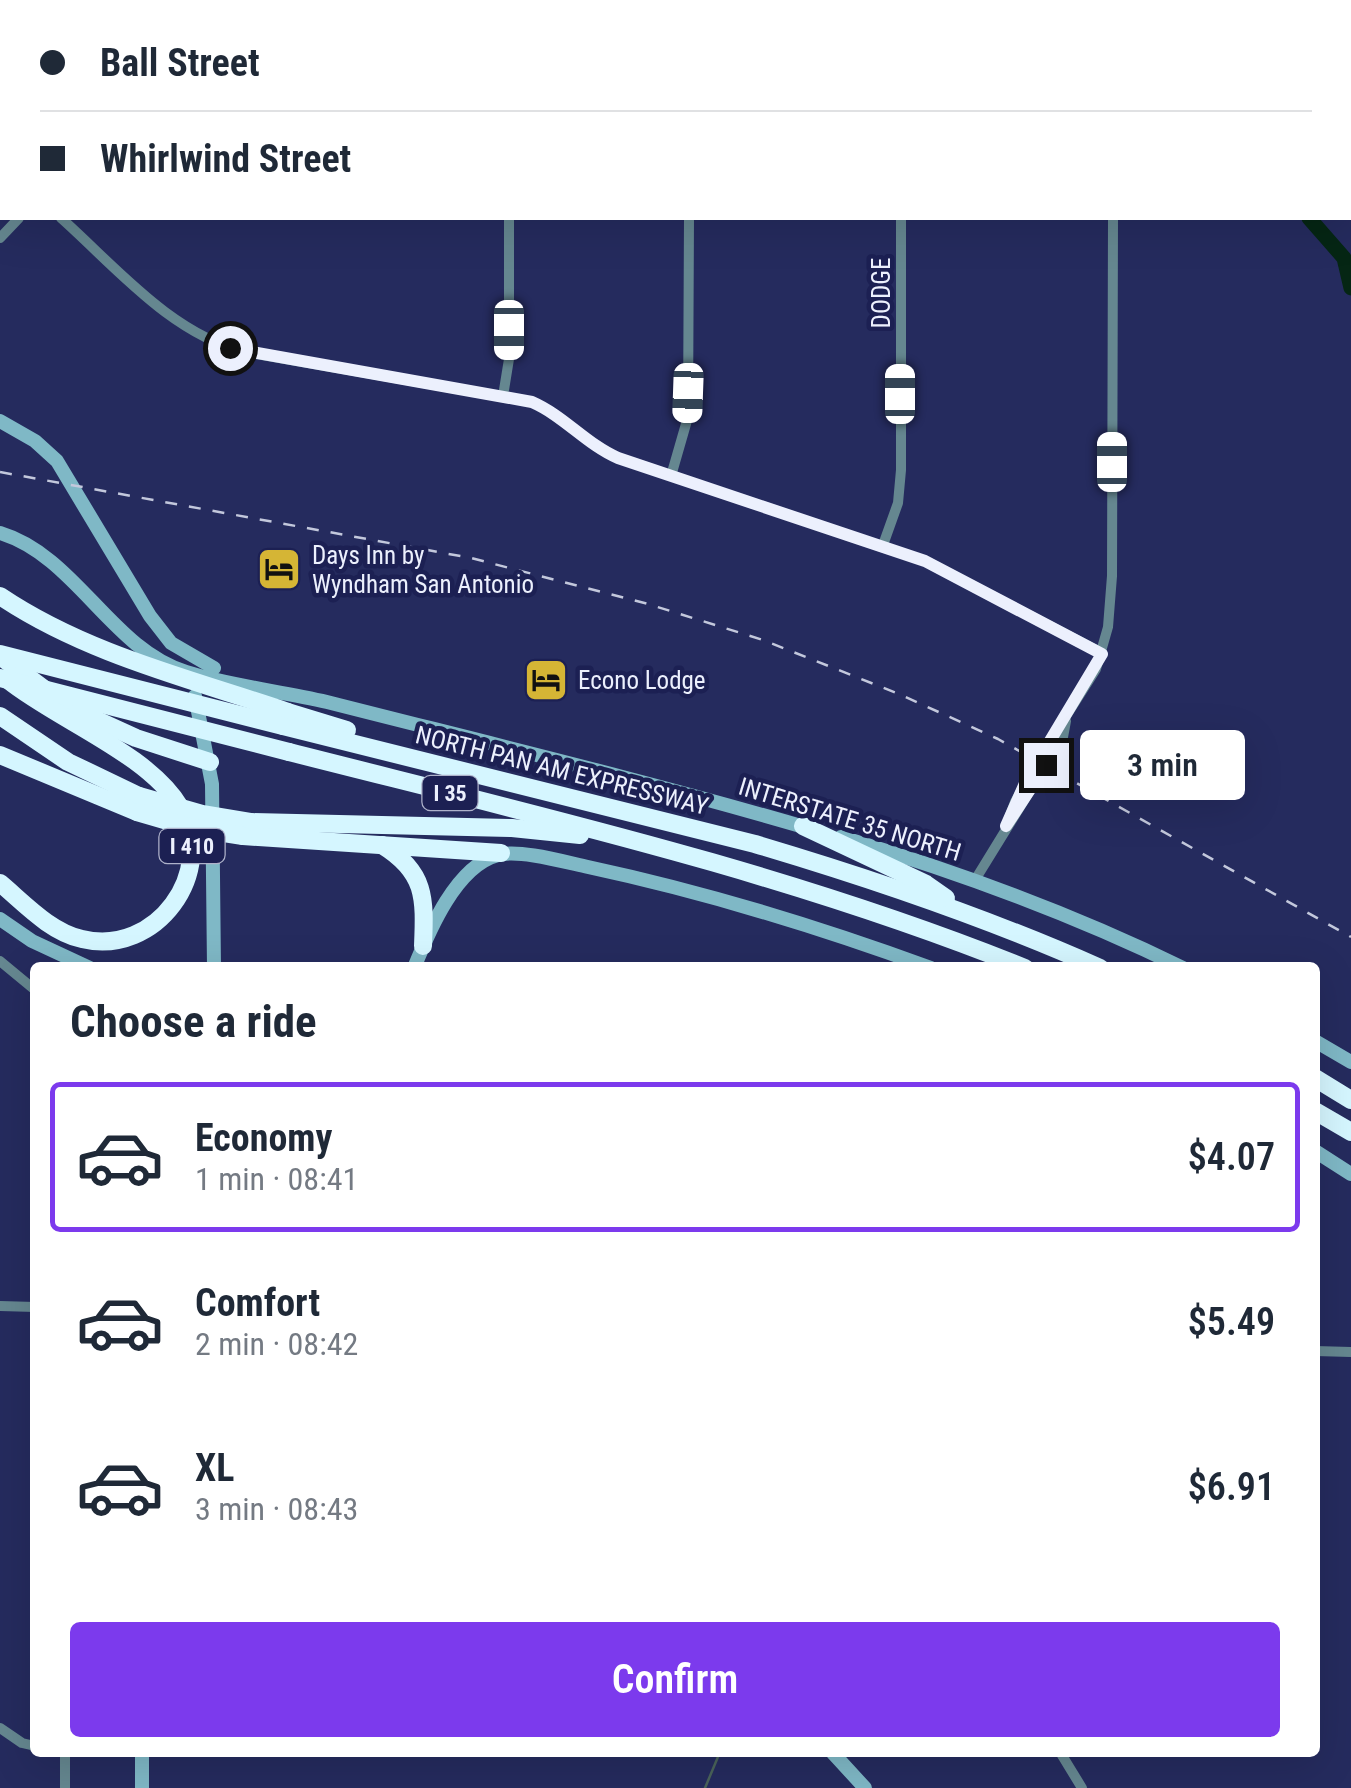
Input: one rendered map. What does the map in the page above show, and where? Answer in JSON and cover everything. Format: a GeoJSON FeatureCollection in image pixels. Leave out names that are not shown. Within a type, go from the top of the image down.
{"type":"FeatureCollection","features":[{"type":"Feature","properties":{"kind":"highway"},"geometry":{"type":"LineString","coordinates":[[0,596],[98,647],[286,719]]}},
{"type":"Feature","properties":{"kind":"highway"},"geometry":{"type":"LineString","coordinates":[[0,655],[68,707],[114,730],[210,762]]}},
{"type":"Feature","properties":{"kind":"highway","name":"NORTH PAN AM EXPRESSWAY"},"geometry":{"type":"LineString","coordinates":[[0,655],[286,719],[548,793],[756,844],[963,910],[1086,962]]}},
{"type":"Feature","properties":{"kind":"highway","name":"NORTH PAN AM EXPRESSWAY"},"geometry":{"type":"LineString","coordinates":[[0,676],[611,835],[850,903],[1008,962]]}},
{"type":"Feature","properties":{"kind":"highway","name":"I 410"},"geometry":{"type":"LineString","coordinates":[[0,676],[161,782],[190,826],[192,852],[186,884],[171,909],[146,930],[124,938],[93,941],[68,934],[0,883]]}},
{"type":"Feature","properties":{"kind":"highway"},"geometry":{"type":"LineString","coordinates":[[0,688],[289,752]]}},
{"type":"Feature","properties":{"kind":"highway"},"geometry":{"type":"LineString","coordinates":[[0,718],[14,738],[102,796]]}},
{"type":"Feature","properties":{"kind":"highway"},"geometry":{"type":"LineString","coordinates":[[0,718],[138,804]]}},
{"type":"Feature","properties":{"kind":"highway"},"geometry":{"type":"LineString","coordinates":[[160,745],[180,741],[201,721]]}},
{"type":"Feature","properties":{"kind":"highway"},"geometry":{"type":"LineString","coordinates":[[0,755],[102,796],[202,814],[247,829],[500,853]]}},
{"type":"Feature","properties":{"kind":"highway"},"geometry":{"type":"LineString","coordinates":[[247,829],[466,826],[611,835]]}},
{"type":"Feature","properties":{"kind":"highway"},"geometry":{"type":"LineString","coordinates":[[803,826],[926,884],[963,910]]}},
{"type":"Feature","properties":{"kind":"highway"},"geometry":{"type":"LineString","coordinates":[[382,844],[407,863],[421,888],[423,946]]}},
{"type":"Feature","properties":{"kind":"highway"},"geometry":{"type":"LineString","coordinates":[[1320,1081],[1351,1100]]}},
{"type":"Feature","properties":{"kind":"highway"},"geometry":{"type":"LineString","coordinates":[[1320,1114],[1351,1132]]}},
{"type":"Feature","properties":{"kind":"main road"},"geometry":{"type":"LineString","coordinates":[[0,420],[35,441],[57,461],[150,616],[172,643],[214,668]]}},
{"type":"Feature","properties":{"kind":"main road","name":"INTERSTATE 35 NORTH"},"geometry":{"type":"LineString","coordinates":[[0,533],[54,563],[158,660],[185,672],[319,700],[803,826],[976,880],[1170,962]]}},
{"type":"Feature","properties":{"kind":"main road","name":"INTERSTATE 35 NORTH"},"geometry":{"type":"LineString","coordinates":[[126,632],[198,666],[319,700]]}},
{"type":"Feature","properties":{"kind":"main road"},"geometry":{"type":"LineString","coordinates":[[185,672],[210,762],[214,962]]}},
{"type":"Feature","properties":{"kind":"main road"},"geometry":{"type":"LineString","coordinates":[[416,962],[465,874],[500,853],[560,860],[704,895],[842,935],[916,962]]}},
{"type":"Feature","properties":{"kind":"main road"},"geometry":{"type":"LineString","coordinates":[[0,919],[78,962]]}},
{"type":"Feature","properties":{"kind":"main road"},"geometry":{"type":"LineString","coordinates":[[1320,1045],[1351,1062]]}},
{"type":"Feature","properties":{"kind":"main road"},"geometry":{"type":"LineString","coordinates":[[1320,1154],[1351,1174]]}},
{"type":"Feature","properties":{"kind":"main road"},"geometry":{"type":"LineString","coordinates":[[142,1757],[142,1788]]}},
{"type":"Feature","properties":{"kind":"main road"},"geometry":{"type":"LineString","coordinates":[[837,1757],[865,1788]]}},
{"type":"Feature","properties":{"kind":"street"},"geometry":{"type":"LineString","coordinates":[[63,220],[172,317],[214,342],[246,352],[541,406],[596,448],[925,561],[1102,654]]}},
{"type":"Feature","properties":{"kind":"street"},"geometry":{"type":"LineString","coordinates":[[503,396],[509,359],[509,220]]}},
{"type":"Feature","properties":{"kind":"street"},"geometry":{"type":"LineString","coordinates":[[671,476],[688,418],[689,220]]}},
{"type":"Feature","properties":{"kind":"street","name":"DODGE"},"geometry":{"type":"LineString","coordinates":[[883,545],[898,503],[900,470],[901,220]]}},
{"type":"Feature","properties":{"kind":"street"},"geometry":{"type":"LineString","coordinates":[[976,880],[1015,802],[1102,654],[1112,576],[1113,220]]}},
{"type":"Feature","properties":{"kind":"street"},"geometry":{"type":"LineString","coordinates":[[0,961],[30,986]]}},
{"type":"Feature","properties":{"kind":"street"},"geometry":{"type":"LineString","coordinates":[[0,1306],[30,1307]]}},
{"type":"Feature","properties":{"kind":"street"},"geometry":{"type":"LineString","coordinates":[[1320,1351],[1351,1352]]}},
{"type":"Feature","properties":{"kind":"street"},"geometry":{"type":"LineString","coordinates":[[0,1728],[30,1745]]}},
{"type":"Feature","properties":{"kind":"street"},"geometry":{"type":"LineString","coordinates":[[65,1788],[66,1757]]}},
{"type":"Feature","properties":{"kind":"street"},"geometry":{"type":"LineString","coordinates":[[1063,1757],[1082,1788]]}},
{"type":"Feature","properties":{"kind":"waterway"},"geometry":{"type":"LineString","coordinates":[[1311,220],[1344,258],[1351,288]]}},
{"type":"Feature","properties":{"kind":"waterway"},"geometry":{"type":"LineString","coordinates":[[705,1788],[718,1757]]}},
{"type":"Feature","properties":{"kind":"railway"},"geometry":{"type":"LineString","coordinates":[[0,472],[471,558],[648,604],[763,640],[899,694],[998,739],[1351,937]]}},
{"type":"Feature","properties":{"kind":"place","name":"Days Inn by Wyndham San Antonio"},"geometry":{"type":"Point","coordinates":[279,569]}},
{"type":"Feature","properties":{"kind":"place","name":"Econo Lodge"},"geometry":{"type":"Point","coordinates":[546,680]}},
{"type":"Feature","properties":{"kind":"route"},"geometry":{"type":"LineString","coordinates":[[230,348],[532,402],[564,421],[596,448],[618,458],[932,564],[1102,654],[1026,781],[1006,826],[1046,765]]}}]}
